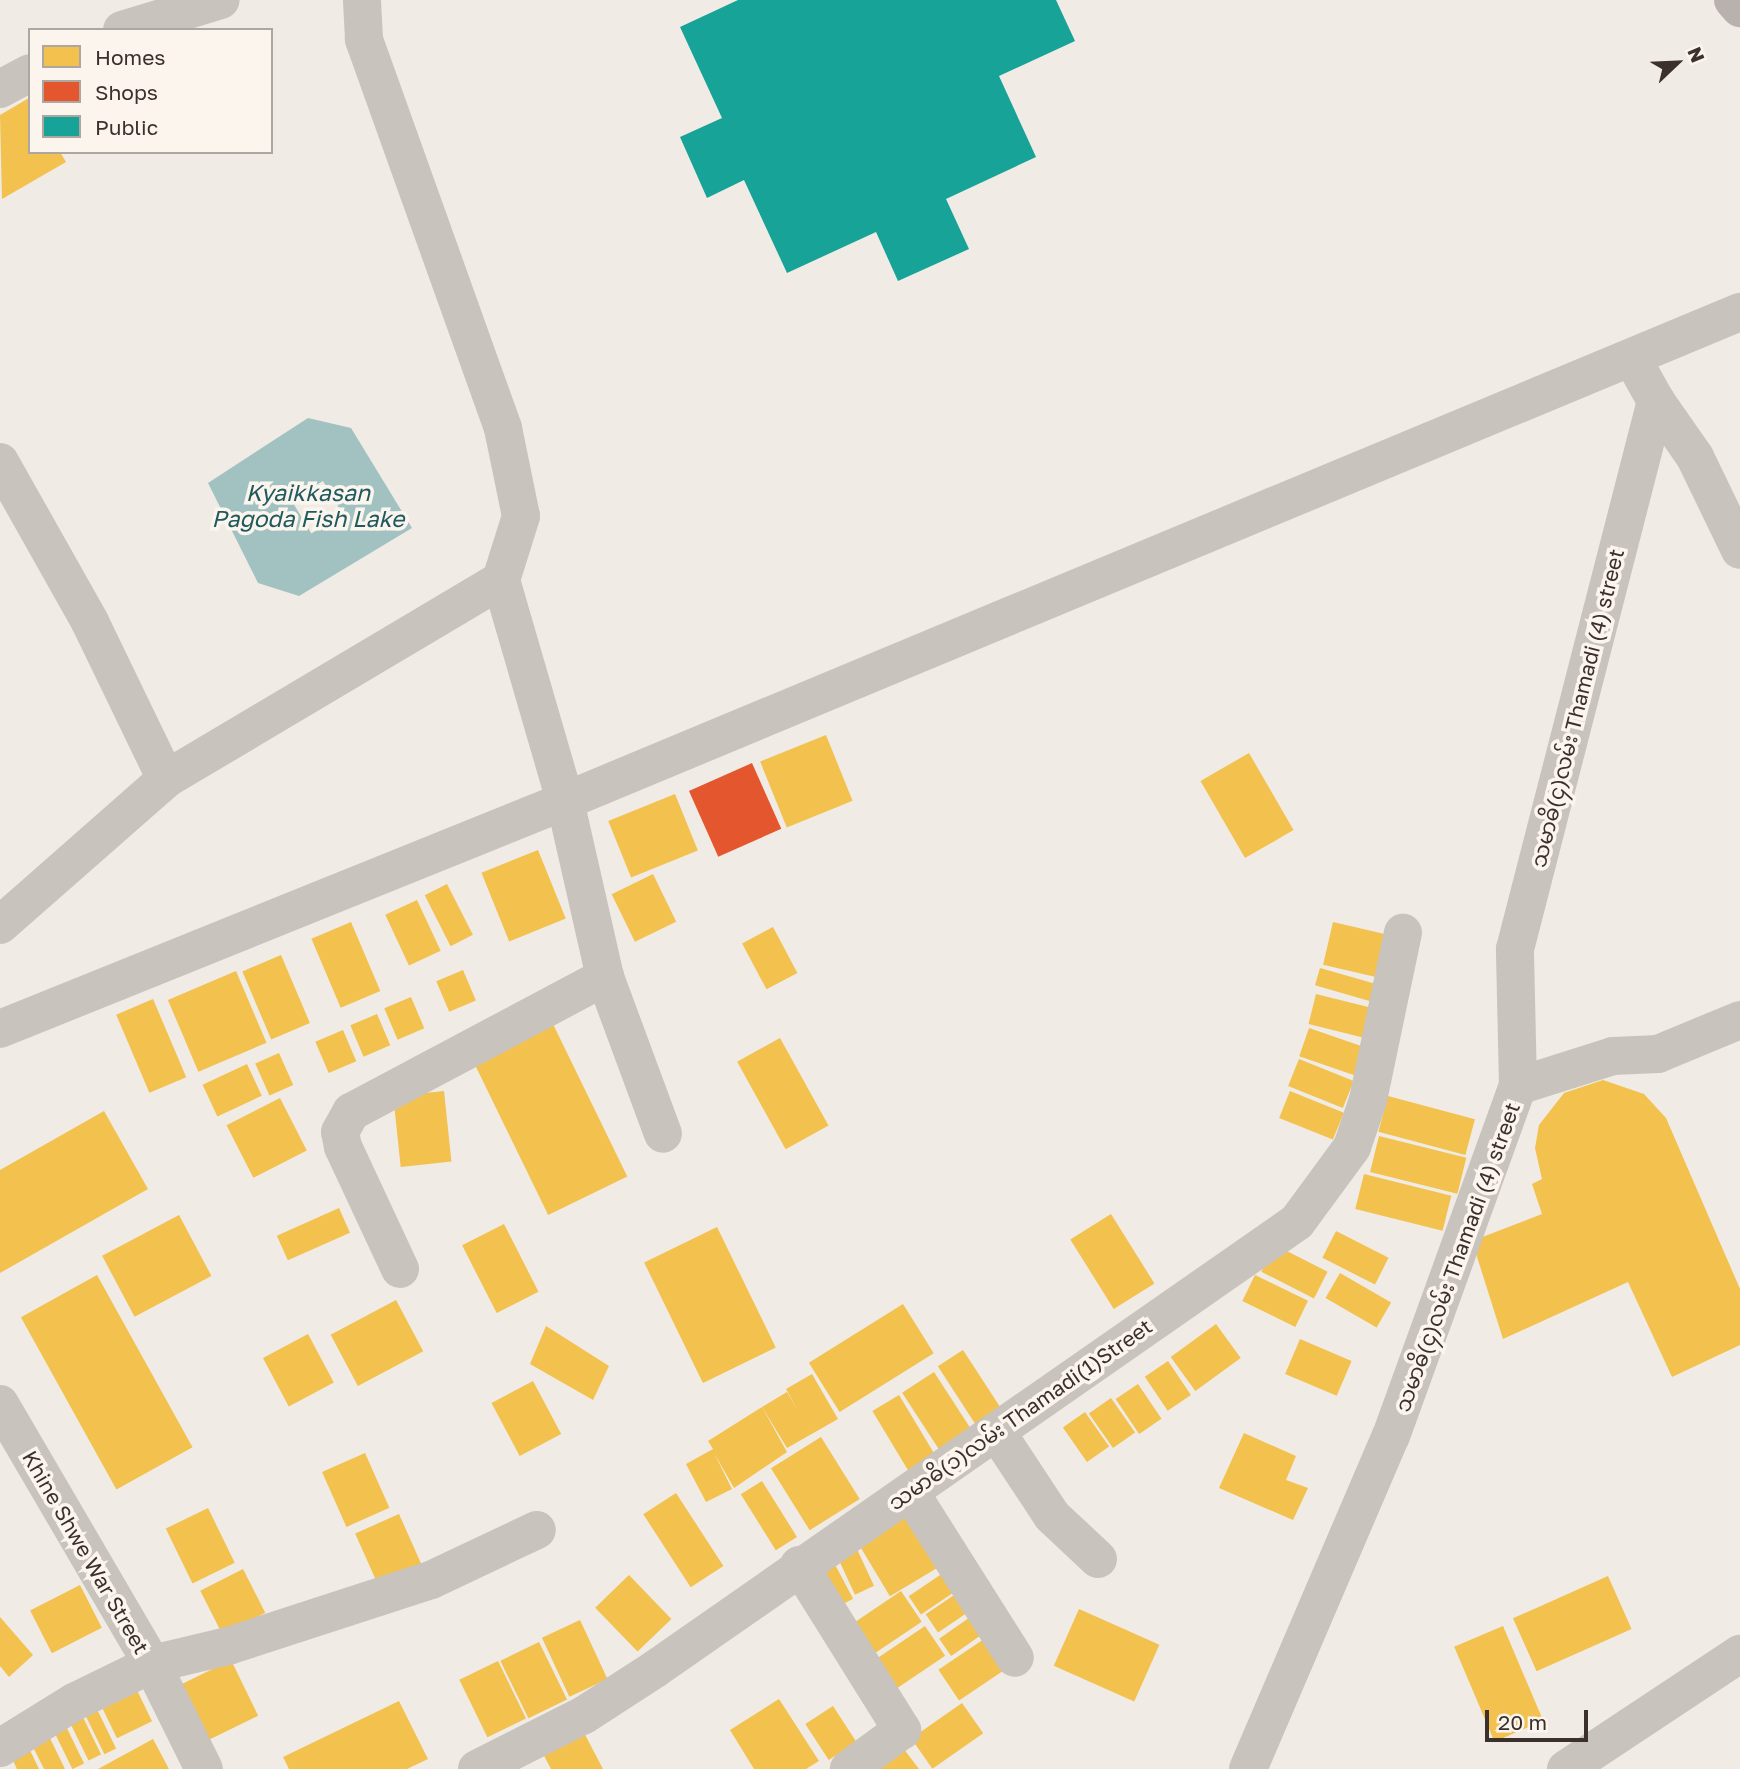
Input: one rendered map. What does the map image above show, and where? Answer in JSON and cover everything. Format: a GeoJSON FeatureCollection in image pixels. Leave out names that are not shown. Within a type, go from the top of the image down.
{"type":"FeatureCollection","features":[{"type":"Feature","properties":{"kind":"main road"},"geometry":{"type":"LineString","coordinates":[[1733,0],[1740,8]]}},
{"type":"Feature","properties":{"kind":"street"},"geometry":{"type":"LineString","coordinates":[[129,28],[220,0]]}},
{"type":"Feature","properties":{"kind":"street"},"geometry":{"type":"LineString","coordinates":[[362,0],[364,39],[503,428],[521,516],[501,580],[565,801],[605,977],[663,1134]]}},
{"type":"Feature","properties":{"kind":"street"},"geometry":{"type":"LineString","coordinates":[[0,89],[28,74]]}},
{"type":"Feature","properties":{"kind":"street"},"geometry":{"type":"LineString","coordinates":[[0,1029],[565,801],[1633,360],[1740,312]]}},
{"type":"Feature","properties":{"kind":"street"},"geometry":{"type":"LineString","coordinates":[[1633,360],[1656,401],[1695,457],[1740,550]]}},
{"type":"Feature","properties":{"kind":"street","name":"သမာဓိ(၄)လမ်း Thamadi (4) street"},"geometry":{"type":"LineString","coordinates":[[1248,1769],[1391,1436],[1518,1086],[1515,949],[1656,401]]}},
{"type":"Feature","properties":{"kind":"street"},"geometry":{"type":"LineString","coordinates":[[0,462],[90,622],[166,779]]}},
{"type":"Feature","properties":{"kind":"street"},"geometry":{"type":"LineString","coordinates":[[0,925],[166,779],[501,580]]}},
{"type":"Feature","properties":{"kind":"street","name":"သမာဓိ(၁)လမ်း Thamadi(1)Street"},"geometry":{"type":"LineString","coordinates":[[477,1769],[594,1708],[799,1565],[911,1492],[1297,1222],[1352,1147],[1368,1100],[1403,933]]}},
{"type":"Feature","properties":{"kind":"street"},"geometry":{"type":"LineString","coordinates":[[400,1269],[343,1147],[340,1132],[351,1112],[605,977]]}},
{"type":"Feature","properties":{"kind":"street"},"geometry":{"type":"LineString","coordinates":[[1518,1086],[1613,1056],[1658,1054],[1740,1020]]}},
{"type":"Feature","properties":{"kind":"street","name":"Khine Shwe War Street"},"geometry":{"type":"LineString","coordinates":[[0,1404],[152,1664],[204,1769]]}},
{"type":"Feature","properties":{"kind":"street"},"geometry":{"type":"LineString","coordinates":[[996,1432],[1052,1516],[1098,1559]]}},
{"type":"Feature","properties":{"kind":"street"},"geometry":{"type":"LineString","coordinates":[[911,1492],[1015,1658]]}},
{"type":"Feature","properties":{"kind":"street"},"geometry":{"type":"LineString","coordinates":[[0,1748],[74,1702],[152,1664],[228,1646],[431,1580],[537,1530]]}},
{"type":"Feature","properties":{"kind":"street"},"geometry":{"type":"LineString","coordinates":[[799,1565],[902,1730],[849,1769]]}},
{"type":"Feature","properties":{"kind":"street"},"geometry":{"type":"LineString","coordinates":[[1580,1766],[1740,1654]]}},
{"type":"Feature","properties":{"kind":"water","name":"Kyaikkasan Pagoda Fish Lake"},"geometry":{"type":"Polygon","coordinates":[[[308,418],[351,428],[412,528],[299,596],[258,583],[208,483],[308,418]]]}},
{"type":"Feature","properties":{"kind":"pier"},"geometry":{"type":"Polygon","coordinates":[[[323,481],[343,514],[311,533],[291,500],[323,481]]]}},
{"type":"Feature","properties":{"kind":"building: Homes"},"geometry":{"type":"Polygon","coordinates":[[[28,99],[28,154],[61,154],[66,162],[2,199],[0,115],[28,99]]]}},
{"type":"Feature","properties":{"kind":"building: Homes"},"geometry":{"type":"Polygon","coordinates":[[[826,735],[853,801],[787,827],[760,762],[826,735]]]}},
{"type":"Feature","properties":{"kind":"building: Homes"},"geometry":{"type":"Polygon","coordinates":[[[1249,753],[1294,830],[1245,858],[1201,781],[1249,753]]]}},
{"type":"Feature","properties":{"kind":"building: Homes"},"geometry":{"type":"Polygon","coordinates":[[[675,794],[698,851],[631,878],[608,821],[675,794]]]}},
{"type":"Feature","properties":{"kind":"building: Homes"},"geometry":{"type":"Polygon","coordinates":[[[538,850],[566,919],[509,941],[481,873],[538,850]]]}},
{"type":"Feature","properties":{"kind":"building: Homes"},"geometry":{"type":"Polygon","coordinates":[[[653,874],[676,922],[635,942],[612,894],[653,874]]]}},
{"type":"Feature","properties":{"kind":"building: Homes"},"geometry":{"type":"Polygon","coordinates":[[[447,884],[473,935],[451,946],[425,895],[447,884]]]}},
{"type":"Feature","properties":{"kind":"building: Homes"},"geometry":{"type":"Polygon","coordinates":[[[417,900],[441,951],[409,966],[385,915],[417,900]]]}},
{"type":"Feature","properties":{"kind":"building: Homes"},"geometry":{"type":"Polygon","coordinates":[[[351,922],[380,991],[341,1008],[311,939],[351,922]]]}},
{"type":"Feature","properties":{"kind":"building: Homes"},"geometry":{"type":"Polygon","coordinates":[[[1333,922],[1386,934],[1376,977],[1323,965],[1333,922]]]}},
{"type":"Feature","properties":{"kind":"building: Homes"},"geometry":{"type":"Polygon","coordinates":[[[773,927],[797,973],[767,989],[742,943],[773,927]]]}},
{"type":"Feature","properties":{"kind":"building: Homes"},"geometry":{"type":"Polygon","coordinates":[[[281,955],[310,1023],[271,1040],[242,971],[281,955]]]}},
{"type":"Feature","properties":{"kind":"building: Homes"},"geometry":{"type":"Polygon","coordinates":[[[1320,968],[1380,985],[1375,1002],[1315,985],[1320,968]]]}},
{"type":"Feature","properties":{"kind":"building: Homes"},"geometry":{"type":"Polygon","coordinates":[[[463,970],[476,1000],[449,1012],[436,981],[463,970]]]}},
{"type":"Feature","properties":{"kind":"building: Homes"},"geometry":{"type":"Polygon","coordinates":[[[236,971],[266,1043],[198,1072],[168,1000],[236,971]]]}},
{"type":"Feature","properties":{"kind":"building: Homes"},"geometry":{"type":"Polygon","coordinates":[[[1316,994],[1373,1008],[1366,1038],[1309,1024],[1316,994]]]}},
{"type":"Feature","properties":{"kind":"building: Homes"},"geometry":{"type":"Polygon","coordinates":[[[411,997],[424,1028],[398,1040],[384,1008],[411,997]]]}},
{"type":"Feature","properties":{"kind":"building: Homes"},"geometry":{"type":"Polygon","coordinates":[[[153,999],[186,1077],[149,1093],[116,1015],[153,999]]]}},
{"type":"Feature","properties":{"kind":"building: Homes"},"geometry":{"type":"Polygon","coordinates":[[[377,1014],[390,1045],[364,1057],[350,1025],[377,1014]]]}},
{"type":"Feature","properties":{"kind":"building: Homes"},"geometry":{"type":"Polygon","coordinates":[[[551,1020],[627,1176],[548,1215],[472,1059],[551,1020]]]}},
{"type":"Feature","properties":{"kind":"building: Homes"},"geometry":{"type":"Polygon","coordinates":[[[1309,1028],[1365,1047],[1355,1076],[1299,1056],[1309,1028]]]}},
{"type":"Feature","properties":{"kind":"building: Homes"},"geometry":{"type":"Polygon","coordinates":[[[343,1030],[356,1061],[329,1073],[315,1042],[343,1030]]]}},
{"type":"Feature","properties":{"kind":"building: Homes"},"geometry":{"type":"Polygon","coordinates":[[[780,1038],[828,1125],[786,1149],[737,1062],[780,1038]]]}},
{"type":"Feature","properties":{"kind":"building: Homes"},"geometry":{"type":"Polygon","coordinates":[[[279,1053],[293,1085],[269,1096],[255,1064],[279,1053]]]}},
{"type":"Feature","properties":{"kind":"building: Homes"},"geometry":{"type":"Polygon","coordinates":[[[1299,1059],[1354,1081],[1343,1108],[1288,1086],[1299,1059]]]}},
{"type":"Feature","properties":{"kind":"building: Homes"},"geometry":{"type":"Polygon","coordinates":[[[247,1064],[262,1096],[217,1116],[203,1085],[247,1064]]]}},
{"type":"Feature","properties":{"kind":"building: Homes"},"geometry":{"type":"Polygon","coordinates":[[[1603,1080],[1644,1094],[1666,1118],[1740,1289],[1740,1345],[1672,1377],[1628,1282],[1503,1339],[1472,1241],[1542,1214],[1532,1184],[1542,1179],[1535,1148],[1539,1125],[1564,1093],[1603,1080]]]}},
{"type":"Feature","properties":{"kind":"building: Homes"},"geometry":{"type":"Polygon","coordinates":[[[444,1091],[451,1162],[401,1167],[393,1096],[444,1091]]]}},
{"type":"Feature","properties":{"kind":"building: Homes"},"geometry":{"type":"Polygon","coordinates":[[[1290,1091],[1344,1113],[1333,1140],[1279,1118],[1290,1091]]]}},
{"type":"Feature","properties":{"kind":"building: Homes"},"geometry":{"type":"Polygon","coordinates":[[[1388,1096],[1475,1119],[1465,1155],[1378,1132],[1388,1096]]]}},
{"type":"Feature","properties":{"kind":"building: Homes"},"geometry":{"type":"Polygon","coordinates":[[[280,1098],[307,1151],[253,1178],[227,1125],[280,1098]]]}},
{"type":"Feature","properties":{"kind":"building: Homes"},"geometry":{"type":"Polygon","coordinates":[[[104,1111],[148,1189],[0,1273],[0,1170],[104,1111]]]}},
{"type":"Feature","properties":{"kind":"building: Homes"},"geometry":{"type":"Polygon","coordinates":[[[1379,1136],[1466,1158],[1457,1194],[1370,1172],[1379,1136]]]}},
{"type":"Feature","properties":{"kind":"building: Homes"},"geometry":{"type":"Polygon","coordinates":[[[1364,1174],[1451,1196],[1443,1231],[1355,1209],[1364,1174]]]}},
{"type":"Feature","properties":{"kind":"building: Homes"},"geometry":{"type":"Polygon","coordinates":[[[339,1208],[350,1233],[288,1260],[277,1236],[339,1208]]]}},
{"type":"Feature","properties":{"kind":"building: Homes"},"geometry":{"type":"Polygon","coordinates":[[[1111,1214],[1154,1284],[1114,1309],[1070,1239],[1111,1214]]]}},
{"type":"Feature","properties":{"kind":"building: Homes"},"geometry":{"type":"Polygon","coordinates":[[[179,1215],[211,1276],[135,1317],[102,1256],[179,1215]]]}},
{"type":"Feature","properties":{"kind":"building: Homes"},"geometry":{"type":"Polygon","coordinates":[[[504,1224],[539,1292],[497,1313],[462,1245],[504,1224]]]}},
{"type":"Feature","properties":{"kind":"building: Homes"},"geometry":{"type":"Polygon","coordinates":[[[717,1227],[776,1347],[703,1383],[644,1263],[717,1227]]]}},
{"type":"Feature","properties":{"kind":"building: Homes"},"geometry":{"type":"Polygon","coordinates":[[[1336,1231],[1389,1258],[1375,1285],[1322,1258],[1336,1231]]]}},
{"type":"Feature","properties":{"kind":"building: Homes"},"geometry":{"type":"Polygon","coordinates":[[[1275,1245],[1328,1272],[1314,1299],[1261,1272],[1275,1245]]]}},
{"type":"Feature","properties":{"kind":"building: Homes"},"geometry":{"type":"Polygon","coordinates":[[[1340,1273],[1391,1302],[1377,1328],[1326,1298],[1340,1273]]]}},
{"type":"Feature","properties":{"kind":"building: Homes"},"geometry":{"type":"Polygon","coordinates":[[[97,1275],[193,1447],[116,1489],[21,1317],[97,1275]]]}},
{"type":"Feature","properties":{"kind":"building: Homes"},"geometry":{"type":"Polygon","coordinates":[[[1255,1275],[1308,1301],[1295,1327],[1242,1301],[1255,1275]]]}},
{"type":"Feature","properties":{"kind":"building: Homes"},"geometry":{"type":"Polygon","coordinates":[[[396,1300],[423,1351],[358,1386],[331,1335],[396,1300]]]}},
{"type":"Feature","properties":{"kind":"building: Homes"},"geometry":{"type":"Polygon","coordinates":[[[903,1304],[934,1353],[840,1412],[809,1363],[903,1304]]]}},
{"type":"Feature","properties":{"kind":"building: Homes"},"geometry":{"type":"Polygon","coordinates":[[[1216,1324],[1241,1358],[1195,1391],[1171,1357],[1216,1324]]]}},
{"type":"Feature","properties":{"kind":"building: Homes"},"geometry":{"type":"Polygon","coordinates":[[[546,1326],[609,1366],[593,1400],[530,1364],[546,1326]]]}},
{"type":"Feature","properties":{"kind":"building: Homes"},"geometry":{"type":"Polygon","coordinates":[[[308,1334],[334,1383],[289,1407],[263,1358],[308,1334]]]}},
{"type":"Feature","properties":{"kind":"building: Homes"},"geometry":{"type":"Polygon","coordinates":[[[1300,1339],[1352,1361],[1337,1396],[1285,1374],[1300,1339]]]}},
{"type":"Feature","properties":{"kind":"building: Homes"},"geometry":{"type":"Polygon","coordinates":[[[963,1350],[1001,1408],[975,1424],[938,1366],[963,1350]]]}},
{"type":"Feature","properties":{"kind":"building: Homes"},"geometry":{"type":"Polygon","coordinates":[[[1168,1361],[1191,1395],[1168,1411],[1145,1377],[1168,1361]]]}},
{"type":"Feature","properties":{"kind":"building: Homes"},"geometry":{"type":"Polygon","coordinates":[[[934,1372],[973,1432],[941,1453],[902,1393],[934,1372]]]}},
{"type":"Feature","properties":{"kind":"building: Homes"},"geometry":{"type":"Polygon","coordinates":[[[812,1374],[838,1419],[787,1448],[762,1407],[787,1392],[798,1411],[786,1389],[812,1374]]]}},
{"type":"Feature","properties":{"kind":"building: Homes"},"geometry":{"type":"Polygon","coordinates":[[[533,1381],[561,1434],[520,1456],[492,1403],[533,1381]]]}},
{"type":"Feature","properties":{"kind":"building: Homes"},"geometry":{"type":"Polygon","coordinates":[[[1138,1384],[1161,1419],[1139,1434],[1116,1399],[1138,1384]]]}},
{"type":"Feature","properties":{"kind":"building: Homes"},"geometry":{"type":"Polygon","coordinates":[[[899,1395],[935,1455],[908,1471],[872,1411],[899,1395]]]}},
{"type":"Feature","properties":{"kind":"building: Homes"},"geometry":{"type":"Polygon","coordinates":[[[1111,1398],[1135,1432],[1113,1448],[1089,1413],[1111,1398]]]}},
{"type":"Feature","properties":{"kind":"building: Homes"},"geometry":{"type":"Polygon","coordinates":[[[762,1407],[787,1452],[734,1488],[714,1453],[732,1489],[706,1502],[686,1464],[713,1449],[708,1441],[762,1407]]]}},
{"type":"Feature","properties":{"kind":"building: Homes"},"geometry":{"type":"Polygon","coordinates":[[[1085,1412],[1109,1446],[1087,1462],[1063,1427],[1085,1412]]]}},
{"type":"Feature","properties":{"kind":"building: Homes"},"geometry":{"type":"Polygon","coordinates":[[[1244,1433],[1296,1456],[1286,1480],[1308,1488],[1293,1520],[1219,1488],[1244,1433]]]}},
{"type":"Feature","properties":{"kind":"building: Homes"},"geometry":{"type":"Polygon","coordinates":[[[821,1437],[860,1499],[810,1530],[771,1468],[821,1437]]]}},
{"type":"Feature","properties":{"kind":"building: Homes"},"geometry":{"type":"Polygon","coordinates":[[[365,1453],[389,1508],[346,1527],[322,1472],[365,1453]]]}},
{"type":"Feature","properties":{"kind":"building: Homes"},"geometry":{"type":"Polygon","coordinates":[[[762,1481],[797,1537],[776,1550],[741,1494],[762,1481]]]}},
{"type":"Feature","properties":{"kind":"building: Homes"},"geometry":{"type":"Polygon","coordinates":[[[676,1493],[723,1566],[691,1587],[643,1514],[676,1493]]]}},
{"type":"Feature","properties":{"kind":"building: Homes"},"geometry":{"type":"Polygon","coordinates":[[[912,1499],[949,1561],[890,1596],[853,1535],[912,1499]]]}},
{"type":"Feature","properties":{"kind":"building: Homes"},"geometry":{"type":"Polygon","coordinates":[[[208,1508],[235,1563],[192,1583],[166,1529],[208,1508]]]}},
{"type":"Feature","properties":{"kind":"building: Homes"},"geometry":{"type":"Polygon","coordinates":[[[399,1514],[423,1569],[380,1588],[355,1534],[399,1514]]]}},
{"type":"Feature","properties":{"kind":"building: Homes"},"geometry":{"type":"Polygon","coordinates":[[[855,1545],[874,1586],[855,1595],[836,1554],[855,1545]]]}},
{"type":"Feature","properties":{"kind":"building: Homes"},"geometry":{"type":"Polygon","coordinates":[[[832,1559],[853,1599],[835,1608],[814,1568],[832,1559]]]}},
{"type":"Feature","properties":{"kind":"building: Homes"},"geometry":{"type":"Polygon","coordinates":[[[243,1569],[265,1613],[222,1634],[200,1591],[243,1569]]]}},
{"type":"Feature","properties":{"kind":"building: Homes"},"geometry":{"type":"Polygon","coordinates":[[[946,1571],[958,1589],[921,1614],[909,1596],[946,1571]]]}},
{"type":"Feature","properties":{"kind":"building: Homes"},"geometry":{"type":"Polygon","coordinates":[[[629,1575],[671,1619],[638,1652],[595,1608],[629,1575]]]}},
{"type":"Feature","properties":{"kind":"building: Homes"},"geometry":{"type":"Polygon","coordinates":[[[1608,1576],[1632,1629],[1537,1671],[1513,1618],[1608,1576]]]}},
{"type":"Feature","properties":{"kind":"building: Homes"},"geometry":{"type":"Polygon","coordinates":[[[80,1585],[102,1628],[52,1653],[30,1610],[80,1585]]]}},
{"type":"Feature","properties":{"kind":"building: Homes"},"geometry":{"type":"Polygon","coordinates":[[[963,1589],[975,1607],[938,1632],[926,1614],[963,1589]]]}},
{"type":"Feature","properties":{"kind":"building: Homes"},"geometry":{"type":"Polygon","coordinates":[[[901,1591],[922,1622],[870,1656],[850,1626],[901,1591]]]}},
{"type":"Feature","properties":{"kind":"building: Homes"},"geometry":{"type":"Polygon","coordinates":[[[1079,1609],[1159,1645],[1134,1701],[1054,1666],[1079,1609]]]}},
{"type":"Feature","properties":{"kind":"building: Homes"},"geometry":{"type":"Polygon","coordinates":[[[976,1613],[988,1630],[951,1656],[939,1639],[976,1613]]]}},
{"type":"Feature","properties":{"kind":"building: Homes"},"geometry":{"type":"Polygon","coordinates":[[[0,1617],[33,1655],[9,1677],[0,1666],[0,1617]]]}},
{"type":"Feature","properties":{"kind":"building: Homes"},"geometry":{"type":"Polygon","coordinates":[[[580,1620],[607,1679],[569,1697],[542,1638],[580,1620]]]}},
{"type":"Feature","properties":{"kind":"building: Homes"},"geometry":{"type":"Polygon","coordinates":[[[925,1626],[945,1656],[893,1691],[873,1661],[925,1626]]]}},
{"type":"Feature","properties":{"kind":"building: Homes"},"geometry":{"type":"Polygon","coordinates":[[[1503,1626],[1543,1721],[1494,1742],[1454,1647],[1503,1626]]]}},
{"type":"Feature","properties":{"kind":"building: Homes"},"geometry":{"type":"Polygon","coordinates":[[[984,1639],[1005,1670],[959,1700],[938,1670],[984,1639]]]}},
{"type":"Feature","properties":{"kind":"building: Homes"},"geometry":{"type":"Polygon","coordinates":[[[539,1642],[567,1700],[528,1718],[500,1661],[539,1642]]]}},
{"type":"Feature","properties":{"kind":"building: Homes"},"geometry":{"type":"Polygon","coordinates":[[[231,1660],[258,1716],[199,1745],[172,1689],[231,1660]]]}},
{"type":"Feature","properties":{"kind":"building: Homes"},"geometry":{"type":"Polygon","coordinates":[[[498,1661],[526,1719],[487,1737],[459,1680],[498,1661]]]}},
{"type":"Feature","properties":{"kind":"building: Homes"},"geometry":{"type":"Polygon","coordinates":[[[131,1678],[152,1721],[117,1738],[96,1695],[131,1678]]]}},
{"type":"Feature","properties":{"kind":"building: Homes"},"geometry":{"type":"Polygon","coordinates":[[[92,1699],[116,1748],[104,1754],[80,1705],[92,1699]]]}},
{"type":"Feature","properties":{"kind":"building: Homes"},"geometry":{"type":"Polygon","coordinates":[[[779,1699],[819,1761],[806,1769],[754,1769],[730,1730],[779,1699]]]}},
{"type":"Feature","properties":{"kind":"building: Homes"},"geometry":{"type":"Polygon","coordinates":[[[399,1701],[428,1759],[407,1769],[289,1769],[283,1757],[399,1701]]]}},
{"type":"Feature","properties":{"kind":"building: Homes"},"geometry":{"type":"Polygon","coordinates":[[[962,1703],[983,1733],[932,1769],[911,1739],[962,1703]]]}},
{"type":"Feature","properties":{"kind":"building: Homes"},"geometry":{"type":"Polygon","coordinates":[[[77,1705],[101,1754],[89,1761],[64,1711],[77,1705]]]}},
{"type":"Feature","properties":{"kind":"building: Homes"},"geometry":{"type":"Polygon","coordinates":[[[833,1706],[856,1742],[829,1760],[805,1724],[833,1706]]]}},
{"type":"Feature","properties":{"kind":"building: Homes"},"geometry":{"type":"Polygon","coordinates":[[[60,1714],[84,1763],[72,1769],[48,1720],[60,1714]]]}},
{"type":"Feature","properties":{"kind":"building: Homes"},"geometry":{"type":"Polygon","coordinates":[[[44,1726],[65,1769],[44,1769],[27,1735],[44,1726]]]}},
{"type":"Feature","properties":{"kind":"building: Homes"},"geometry":{"type":"Polygon","coordinates":[[[581,1727],[603,1769],[551,1769],[540,1748],[581,1727]]]}},
{"type":"Feature","properties":{"kind":"building: Homes"},"geometry":{"type":"Polygon","coordinates":[[[153,1739],[169,1769],[98,1769],[153,1739]]]}},
{"type":"Feature","properties":{"kind":"building: Homes"},"geometry":{"type":"Polygon","coordinates":[[[25,1740],[39,1769],[17,1769],[7,1748],[25,1740]]]}},
{"type":"Feature","properties":{"kind":"building: Homes"},"geometry":{"type":"Polygon","coordinates":[[[897,1740],[919,1769],[861,1769],[897,1740]]]}},
{"type":"Feature","properties":{"kind":"building: Shops"},"geometry":{"type":"Polygon","coordinates":[[[752,763],[781,829],[718,857],[689,791],[752,763]]]}},
{"type":"Feature","properties":{"kind":"building: Public"},"geometry":{"type":"Polygon","coordinates":[[[738,0],[1056,0],[1075,41],[999,76],[1036,157],[946,199],[969,249],[898,281],[876,232],[787,273],[744,180],[707,198],[680,137],[722,118],[680,27],[738,0]]]}}]}
